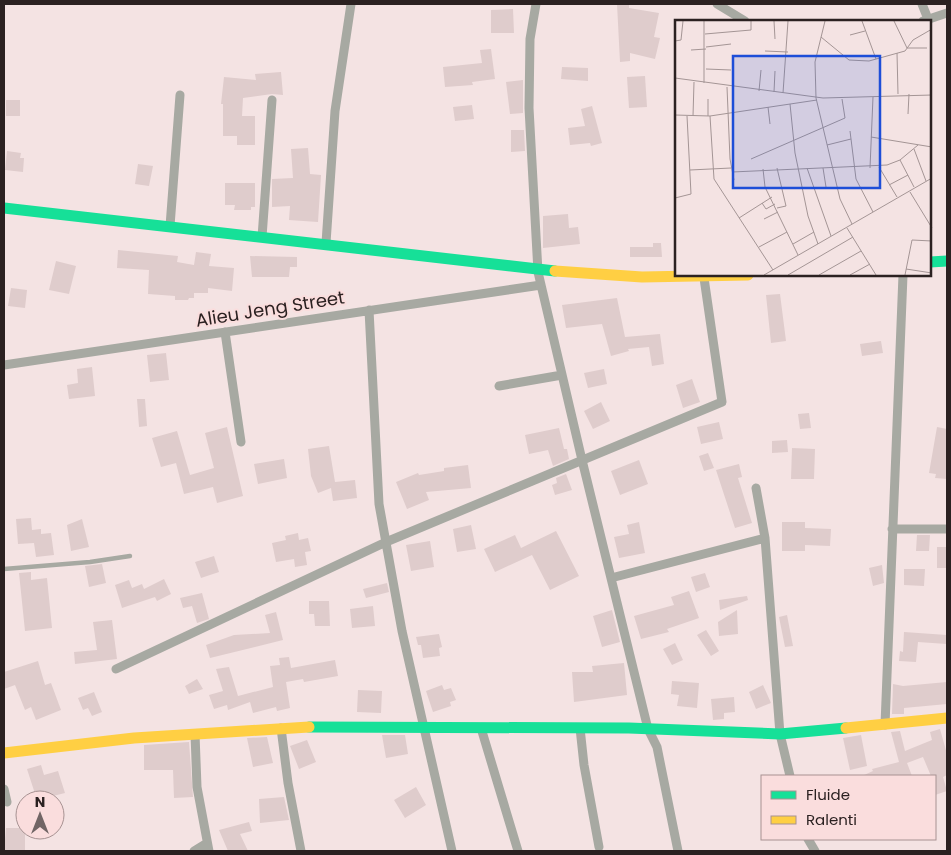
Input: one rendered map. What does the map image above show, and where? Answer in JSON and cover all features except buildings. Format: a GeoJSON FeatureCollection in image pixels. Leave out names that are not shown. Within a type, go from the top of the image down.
{"type":"FeatureCollection","features":[{"type":"Feature","properties":{"kind":"street"},"geometry":{"type":"LineString","coordinates":[[326,244],[335,111],[351,4]]}},
{"type":"Feature","properties":{"kind":"street"},"geometry":{"type":"LineString","coordinates":[[536,4],[530,39],[529,108],[538,272],[610,578],[648,729],[657,747],[678,851]]}},
{"type":"Feature","properties":{"kind":"street"},"geometry":{"type":"LineString","coordinates":[[717,4],[743,20]]}},
{"type":"Feature","properties":{"kind":"street"},"geometry":{"type":"LineString","coordinates":[[922,4],[925,20],[947,13]]}},
{"type":"Feature","properties":{"kind":"street"},"geometry":{"type":"LineString","coordinates":[[170,226],[180,95]]}},
{"type":"Feature","properties":{"kind":"street"},"geometry":{"type":"LineString","coordinates":[[262,236],[272,100]]}},
{"type":"Feature","properties":{"kind":"street"},"geometry":{"type":"LineString","coordinates":[[4,208],[262,236],[538,272],[640,278],[733,276]]}},
{"type":"Feature","properties":{"kind":"street"},"geometry":{"type":"LineString","coordinates":[[931,262],[947,261]]}},
{"type":"Feature","properties":{"kind":"street"},"geometry":{"type":"LineString","coordinates":[[885,724],[903,276]]}},
{"type":"Feature","properties":{"kind":"street"},"geometry":{"type":"LineString","coordinates":[[116,669],[386,542],[722,402],[704,278]]}},
{"type":"Feature","properties":{"kind":"street","name":"Alieu Jeng Street"},"geometry":{"type":"LineString","coordinates":[[4,365],[541,285]]}},
{"type":"Feature","properties":{"kind":"street"},"geometry":{"type":"LineString","coordinates":[[369,310],[379,504],[402,631],[452,851]]}},
{"type":"Feature","properties":{"kind":"street"},"geometry":{"type":"LineString","coordinates":[[225,332],[241,442]]}},
{"type":"Feature","properties":{"kind":"street"},"geometry":{"type":"LineString","coordinates":[[499,386],[562,375]]}},
{"type":"Feature","properties":{"kind":"street"},"geometry":{"type":"LineString","coordinates":[[756,488],[765,538],[780,734],[790,775]]}},
{"type":"Feature","properties":{"kind":"street"},"geometry":{"type":"LineString","coordinates":[[892,529],[947,529]]}},
{"type":"Feature","properties":{"kind":"street"},"geometry":{"type":"LineString","coordinates":[[610,578],[765,538]]}},
{"type":"Feature","properties":{"kind":"street"},"geometry":{"type":"LineString","coordinates":[[4,753],[134,738],[281,728],[580,728],[780,734],[947,718]]}},
{"type":"Feature","properties":{"kind":"street"},"geometry":{"type":"LineString","coordinates":[[281,728],[288,783],[301,851]]}},
{"type":"Feature","properties":{"kind":"street"},"geometry":{"type":"LineString","coordinates":[[481,728],[518,851]]}},
{"type":"Feature","properties":{"kind":"street"},"geometry":{"type":"LineString","coordinates":[[580,728],[584,764],[599,847]]}},
{"type":"Feature","properties":{"kind":"street"},"geometry":{"type":"LineString","coordinates":[[194,851],[208,847],[197,787],[195,734]]}},
{"type":"Feature","properties":{"kind":"street"},"geometry":{"type":"LineString","coordinates":[[4,788],[7,802]]}},
{"type":"Feature","properties":{"kind":"street"},"geometry":{"type":"LineString","coordinates":[[809,840],[815,851]]}},
{"type":"Feature","properties":{"kind":"lane"},"geometry":{"type":"LineString","coordinates":[[4,569],[90,562],[130,556]]}},
{"type":"Feature","properties":{"kind":"traffic: fast"},"geometry":{"type":"LineString","coordinates":[[4,208],[555,271]]}},
{"type":"Feature","properties":{"kind":"traffic: fast"},"geometry":{"type":"LineString","coordinates":[[931,262],[947,261]]}},
{"type":"Feature","properties":{"kind":"traffic: fast"},"geometry":{"type":"LineString","coordinates":[[309,727],[629,728],[780,734],[846,728]]}},
{"type":"Feature","properties":{"kind":"traffic: slow"},"geometry":{"type":"LineString","coordinates":[[555,271],[642,277],[695,276]]}},
{"type":"Feature","properties":{"kind":"traffic: slow"},"geometry":{"type":"LineString","coordinates":[[846,728],[947,718]]}},
{"type":"Feature","properties":{"kind":"traffic: slow"},"geometry":{"type":"LineString","coordinates":[[4,753],[134,738],[309,727]]}}]}
